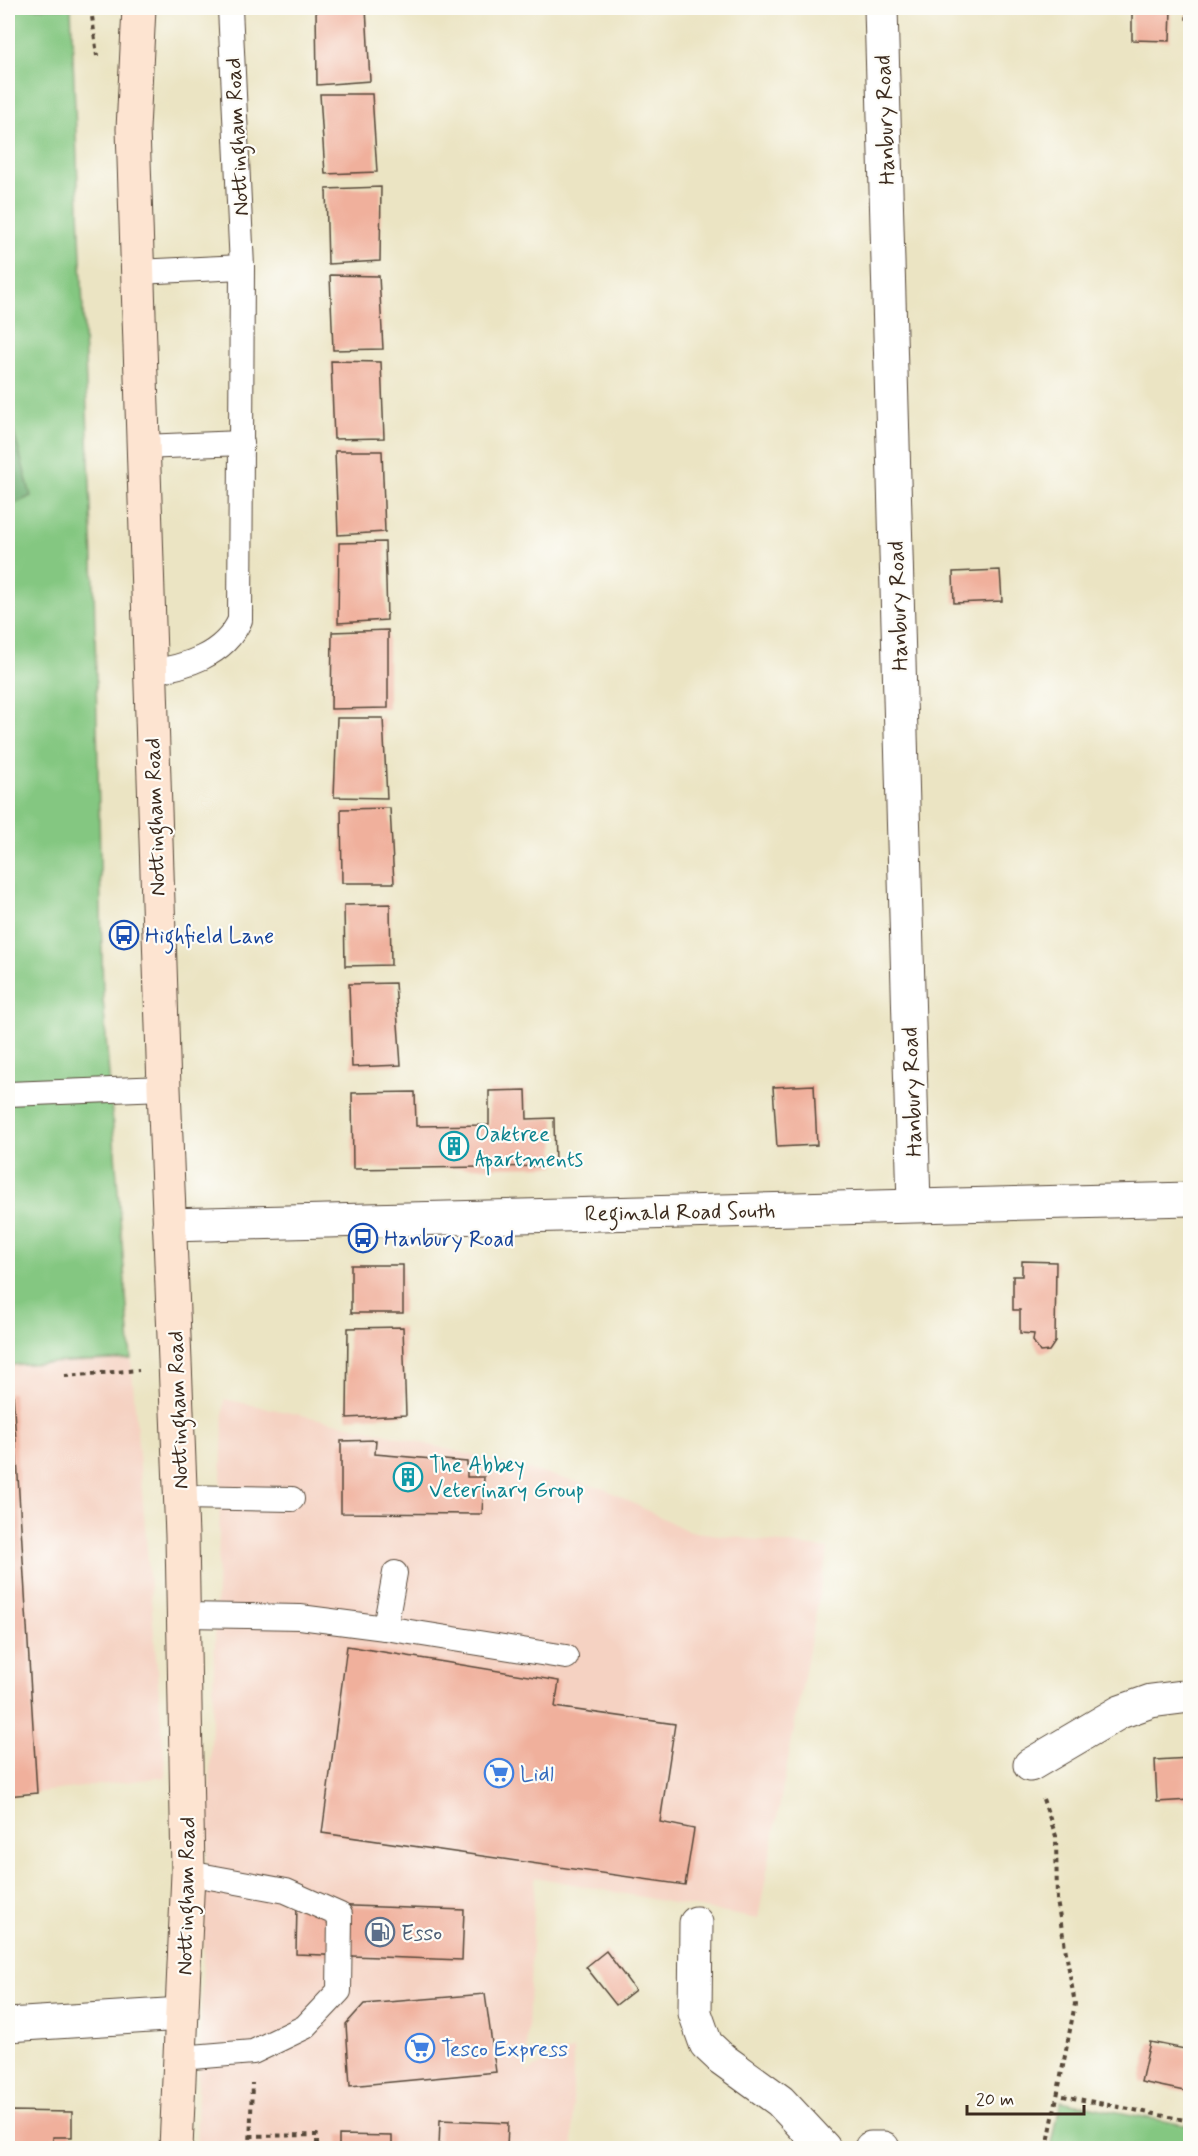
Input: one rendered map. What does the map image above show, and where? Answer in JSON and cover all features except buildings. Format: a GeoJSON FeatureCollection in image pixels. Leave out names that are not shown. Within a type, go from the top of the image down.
{"type":"FeatureCollection","features":[{"type":"Feature","properties":{"kind":"street","name":"Nottingham Road"},"geometry":{"type":"LineString","coordinates":[[115,8],[133,129]]}},
{"type":"Feature","properties":{"kind":"street","name":"Nottingham Road"},"geometry":{"type":"LineString","coordinates":[[139,8],[133,129],[149,672],[181,1497],[188,1873],[176,2148]]}},
{"type":"Feature","properties":{"kind":"street","name":"Hanbury Road"},"geometry":{"type":"LineString","coordinates":[[881,8],[914,1205]]}},
{"type":"Feature","properties":{"kind":"street","name":"Reginald Road South"},"geometry":{"type":"LineString","coordinates":[[170,1225],[1191,1199]]}},
{"type":"Feature","properties":{"kind":"street"},"geometry":{"type":"LineString","coordinates":[[1030,1765],[1120,1712],[1151,1701],[1191,1696]]}},
{"type":"Feature","properties":{"kind":"street"},"geometry":{"type":"LineString","coordinates":[[696,1923],[695,2013],[706,2044],[722,2059],[780,2101],[824,2148]]}},
{"type":"Feature","properties":{"kind":"street"},"geometry":{"type":"LineString","coordinates":[[8,2025],[182,2014]]}},
{"type":"Feature","properties":{"kind":"street"},"geometry":{"type":"LineString","coordinates":[[871,2148],[883,2148]]}},
{"type":"Feature","properties":{"kind":"lane","name":"Nottingham Road"},"geometry":{"type":"LineString","coordinates":[[149,672],[174,669],[199,659],[234,635],[240,620],[242,267],[230,8]]}},
{"type":"Feature","properties":{"kind":"lane"},"geometry":{"type":"LineString","coordinates":[[137,272],[242,267]]}},
{"type":"Feature","properties":{"kind":"lane"},"geometry":{"type":"LineString","coordinates":[[142,447],[242,443]]}},
{"type":"Feature","properties":{"kind":"lane"},"geometry":{"type":"LineString","coordinates":[[8,1094],[164,1088]]}},
{"type":"Feature","properties":{"kind":"lane"},"geometry":{"type":"LineString","coordinates":[[181,1497],[292,1499]]}},
{"type":"Feature","properties":{"kind":"lane"},"geometry":{"type":"LineString","coordinates":[[385,1628],[395,1573]]}},
{"type":"Feature","properties":{"kind":"lane"},"geometry":{"type":"LineString","coordinates":[[183,1615],[300,1617],[566,1657]]}},
{"type":"Feature","properties":{"kind":"lane"},"geometry":{"type":"LineString","coordinates":[[180,2058],[254,2052],[305,2027],[339,1991],[340,1915],[286,1891],[188,1873]]}},
{"type":"Feature","properties":{"kind":"path"},"geometry":{"type":"LineString","coordinates":[[65,1376],[175,1368]]}},
{"type":"Feature","properties":{"kind":"path"},"geometry":{"type":"LineString","coordinates":[[1030,1765],[1056,1836],[1057,1901],[1075,2004],[1047,2148]]}},
{"type":"Feature","properties":{"kind":"path"},"geometry":{"type":"LineString","coordinates":[[250,2148],[254,2052]]}},
{"type":"Feature","properties":{"kind":"path"},"geometry":{"type":"LineString","coordinates":[[1063,2096],[1191,2121]]}},
{"type":"Feature","properties":{"kind":"path"},"geometry":{"type":"LineString","coordinates":[[250,2136],[317,2135],[317,2148]]}},
{"type":"Feature","properties":{"kind":"shaded area"},"geometry":{"type":"Polygon","coordinates":[[[131,1359],[166,1777],[8,1796],[8,1365],[131,1359]]]}},
{"type":"Feature","properties":{"kind":"shaded area"},"geometry":{"type":"Polygon","coordinates":[[[224,1399],[363,1428],[605,1489],[688,1531],[828,1549],[758,1919],[535,1877],[526,2072],[573,2049],[573,2148],[196,2148],[224,1399]]]}},
{"type":"Feature","properties":{"kind":"green space"},"geometry":{"type":"Polygon","coordinates":[[[8,8],[71,8],[94,585],[103,998],[131,1359],[8,1365],[8,8]]]}},
{"type":"Feature","properties":{"kind":"green space"},"geometry":{"type":"Polygon","coordinates":[[[8,410],[31,496],[8,507],[8,410]]]}},
{"type":"Feature","properties":{"kind":"green space"},"geometry":{"type":"Polygon","coordinates":[[[1061,2101],[1190,2126],[1190,2148],[1051,2148],[1061,2101]]]}},
{"type":"Feature","properties":{"kind":"place","name":"Highfield Lane"},"geometry":{"type":"Point","coordinates":[124,935]}},
{"type":"Feature","properties":{"kind":"place","name":"Oaktree Apartments"},"geometry":{"type":"Point","coordinates":[454,1146]}},
{"type":"Feature","properties":{"kind":"place","name":"Hanbury Road"},"geometry":{"type":"Point","coordinates":[363,1238]}},
{"type":"Feature","properties":{"kind":"place","name":"The Abbey Veterinary Group"},"geometry":{"type":"Point","coordinates":[408,1477]}},
{"type":"Feature","properties":{"kind":"place","name":"Lidl"},"geometry":{"type":"Point","coordinates":[499,1773]}},
{"type":"Feature","properties":{"kind":"place","name":"Esso"},"geometry":{"type":"Point","coordinates":[380,1932]}},
{"type":"Feature","properties":{"kind":"place","name":"Tesco Express"},"geometry":{"type":"Point","coordinates":[420,2048]}}]}
